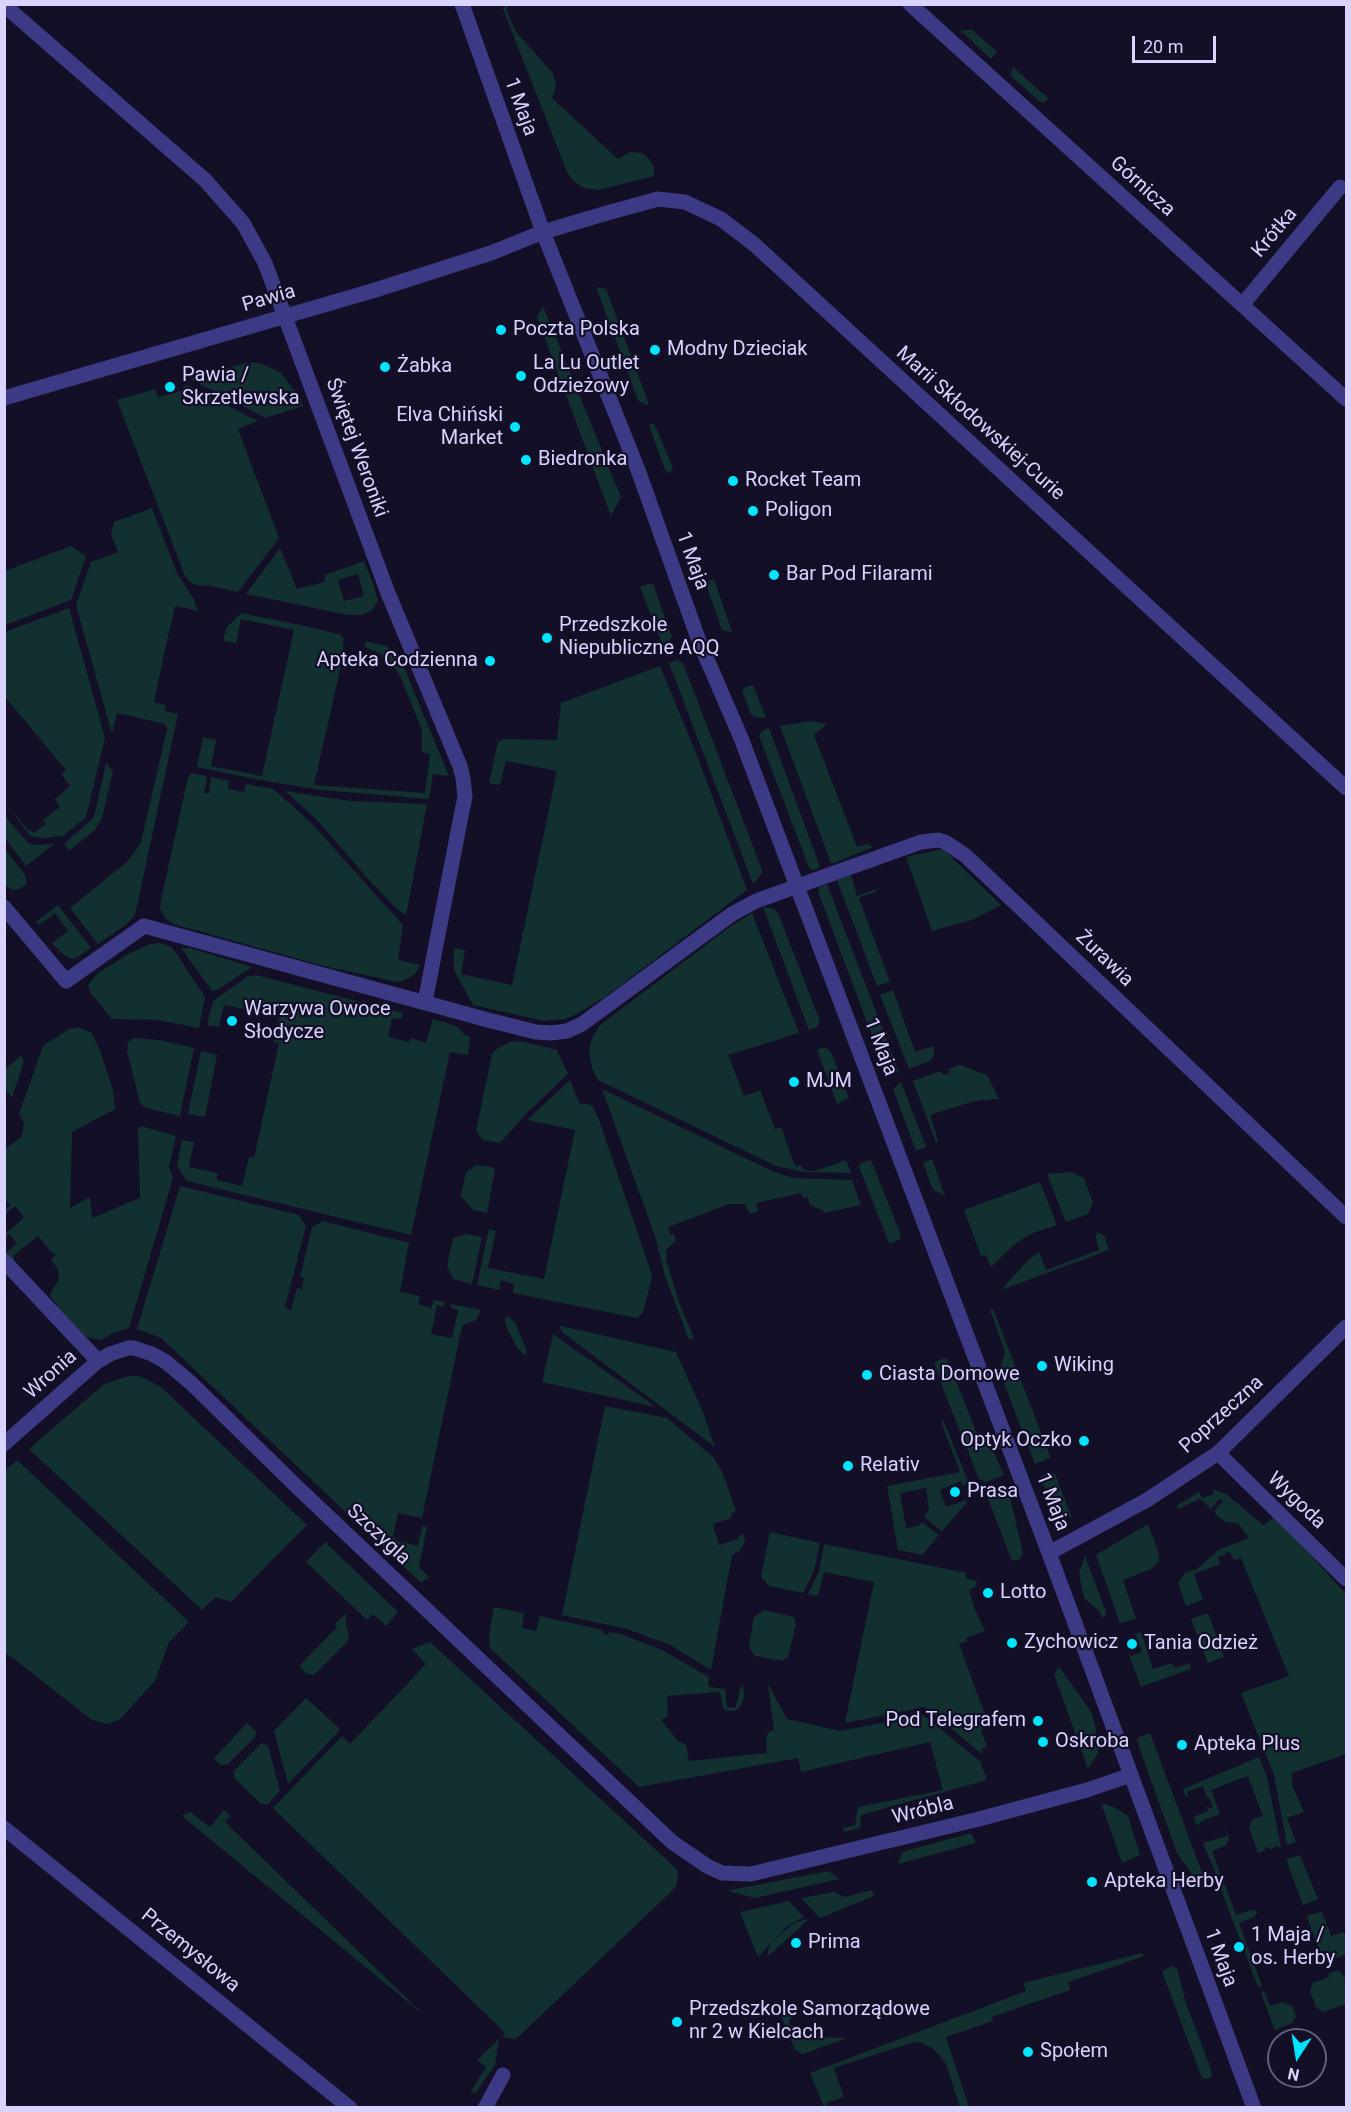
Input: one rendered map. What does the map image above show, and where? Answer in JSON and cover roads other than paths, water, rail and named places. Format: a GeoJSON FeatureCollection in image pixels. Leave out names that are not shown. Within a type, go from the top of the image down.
{"type":"FeatureCollection","features":[{"type":"Feature","properties":{"kind":"street","name":"1 Maja"},"geometry":{"type":"LineString","coordinates":[[462,4],[543,232],[638,470],[699,640],[741,738],[797,885],[1049,1553],[1254,2108]]}},
{"type":"Feature","properties":{"kind":"street","name":"Górnicza"},"geometry":{"type":"LineString","coordinates":[[910,4],[1347,399]]}},
{"type":"Feature","properties":{"kind":"street","name":"Świętej Weroniki"},"geometry":{"type":"LineString","coordinates":[[4,5],[205,180],[243,223],[265,263],[388,593],[460,766],[465,787],[425,1002]]}},
{"type":"Feature","properties":{"kind":"street","name":"Krótka"},"geometry":{"type":"LineString","coordinates":[[1242,305],[1340,188]]}},
{"type":"Feature","properties":{"kind":"street","name":"Marii Skłodowskiej-Curie"},"geometry":{"type":"LineString","coordinates":[[543,232],[658,199],[685,202],[721,219],[771,260],[1347,788]]}},
{"type":"Feature","properties":{"kind":"street","name":"Pawia"},"geometry":{"type":"LineString","coordinates":[[4,398],[491,253],[543,232]]}},
{"type":"Feature","properties":{"kind":"street","name":"Żurawia"},"geometry":{"type":"LineString","coordinates":[[4,908],[66,981],[144,926],[536,1032],[551,1033],[567,1031],[582,1024],[732,914],[756,901],[930,840],[939,840],[966,856],[1347,1217]]}},
{"type":"Feature","properties":{"kind":"street"},"geometry":{"type":"LineString","coordinates":[[4,1261],[98,1361]]}},
{"type":"Feature","properties":{"kind":"street","name":"Poprzeczna"},"geometry":{"type":"LineString","coordinates":[[1049,1553],[1147,1500],[1218,1453],[1347,1327]]}},
{"type":"Feature","properties":{"kind":"street","name":"Szczygla"},"geometry":{"type":"LineString","coordinates":[[98,1361],[122,1349],[134,1348],[166,1362],[191,1383],[295,1485],[672,1842],[707,1866],[722,1873]]}},
{"type":"Feature","properties":{"kind":"street","name":"Wronia"},"geometry":{"type":"LineString","coordinates":[[4,1444],[98,1361]]}},
{"type":"Feature","properties":{"kind":"street","name":"Wygoda"},"geometry":{"type":"LineString","coordinates":[[1218,1453],[1347,1579]]}},
{"type":"Feature","properties":{"kind":"street","name":"Wróbla"},"geometry":{"type":"LineString","coordinates":[[722,1873],[737,1875],[763,1871],[1013,1810],[1087,1790],[1131,1775]]}},
{"type":"Feature","properties":{"kind":"street","name":"Przemysłowa"},"geometry":{"type":"LineString","coordinates":[[4,1828],[350,2108]]}},
{"type":"Feature","properties":{"kind":"street"},"geometry":{"type":"LineString","coordinates":[[485,2108],[503,2075]]}},
{"type":"Feature","properties":{"kind":"place","name":"Poczta Polska"},"geometry":{"type":"Point","coordinates":[501,330]}},
{"type":"Feature","properties":{"kind":"place","name":"Modny Dzieciak"},"geometry":{"type":"Point","coordinates":[655,350]}},
{"type":"Feature","properties":{"kind":"place","name":"Żabka"},"geometry":{"type":"Point","coordinates":[385,367]}},
{"type":"Feature","properties":{"kind":"place","name":"La Lu Outlet Odzieżowy"},"geometry":{"type":"Point","coordinates":[521,376]}},
{"type":"Feature","properties":{"kind":"place","name":"Pawia / Skrzetlewska"},"geometry":{"type":"Point","coordinates":[170,387]}},
{"type":"Feature","properties":{"kind":"place","name":"Elva Chiński Market"},"geometry":{"type":"Point","coordinates":[515,427]}},
{"type":"Feature","properties":{"kind":"place","name":"Biedronka"},"geometry":{"type":"Point","coordinates":[526,460]}},
{"type":"Feature","properties":{"kind":"place","name":"Rocket Team"},"geometry":{"type":"Point","coordinates":[733,481]}},
{"type":"Feature","properties":{"kind":"place","name":"Poligon"},"geometry":{"type":"Point","coordinates":[753,511]}},
{"type":"Feature","properties":{"kind":"place","name":"Bar Pod Filarami"},"geometry":{"type":"Point","coordinates":[774,575]}},
{"type":"Feature","properties":{"kind":"place","name":"Przedszkole Niepubliczne AQQ"},"geometry":{"type":"Point","coordinates":[547,638]}},
{"type":"Feature","properties":{"kind":"place","name":"Apteka Codzienna"},"geometry":{"type":"Point","coordinates":[490,661]}},
{"type":"Feature","properties":{"kind":"place","name":"Warzywa Owoce Słodycze"},"geometry":{"type":"Point","coordinates":[232,1021]}},
{"type":"Feature","properties":{"kind":"place","name":"MJM"},"geometry":{"type":"Point","coordinates":[794,1082]}},
{"type":"Feature","properties":{"kind":"place","name":"Wiking"},"geometry":{"type":"Point","coordinates":[1042,1366]}},
{"type":"Feature","properties":{"kind":"place","name":"Ciasta Domowe"},"geometry":{"type":"Point","coordinates":[867,1375]}},
{"type":"Feature","properties":{"kind":"place","name":"Optyk Oczko"},"geometry":{"type":"Point","coordinates":[1084,1441]}},
{"type":"Feature","properties":{"kind":"place","name":"Relativ"},"geometry":{"type":"Point","coordinates":[848,1466]}},
{"type":"Feature","properties":{"kind":"place","name":"Prasa"},"geometry":{"type":"Point","coordinates":[955,1492]}},
{"type":"Feature","properties":{"kind":"place","name":"Lotto"},"geometry":{"type":"Point","coordinates":[988,1593]}},
{"type":"Feature","properties":{"kind":"place","name":"Zychowicz"},"geometry":{"type":"Point","coordinates":[1012,1643]}},
{"type":"Feature","properties":{"kind":"place","name":"Tania Odzież"},"geometry":{"type":"Point","coordinates":[1132,1644]}},
{"type":"Feature","properties":{"kind":"place","name":"Pod Telegrafem"},"geometry":{"type":"Point","coordinates":[1038,1721]}},
{"type":"Feature","properties":{"kind":"place","name":"Oskroba"},"geometry":{"type":"Point","coordinates":[1043,1742]}},
{"type":"Feature","properties":{"kind":"place","name":"Apteka Plus"},"geometry":{"type":"Point","coordinates":[1182,1745]}},
{"type":"Feature","properties":{"kind":"place","name":"Apteka Herby"},"geometry":{"type":"Point","coordinates":[1092,1882]}},
{"type":"Feature","properties":{"kind":"place","name":"Prima"},"geometry":{"type":"Point","coordinates":[796,1943]}},
{"type":"Feature","properties":{"kind":"place","name":"1 Maja / os. Herby"},"geometry":{"type":"Point","coordinates":[1239,1947]}},
{"type":"Feature","properties":{"kind":"place","name":"Przedszkole Samorządowe nr 2 w Kielcach"},"geometry":{"type":"Point","coordinates":[677,2022]}},
{"type":"Feature","properties":{"kind":"place","name":"Społem"},"geometry":{"type":"Point","coordinates":[1028,2052]}}]}
